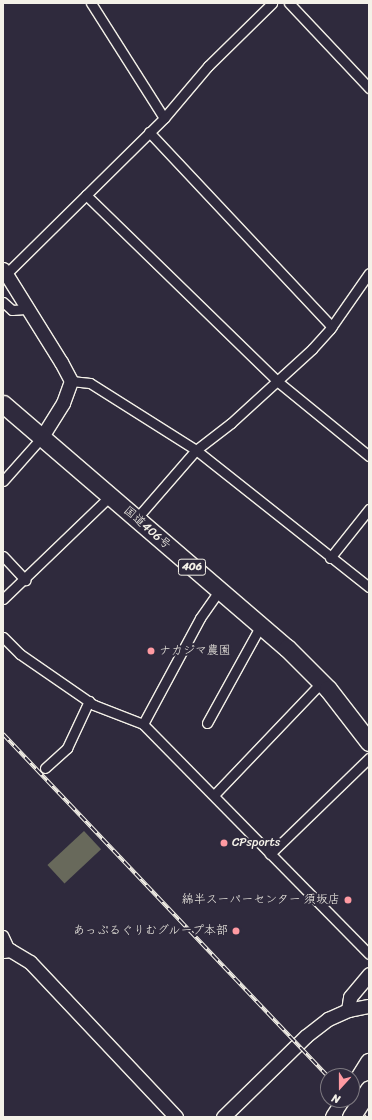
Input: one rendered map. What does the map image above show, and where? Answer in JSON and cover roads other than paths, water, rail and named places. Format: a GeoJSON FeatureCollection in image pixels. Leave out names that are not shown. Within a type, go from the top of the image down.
{"type":"FeatureCollection","features":[{"type":"Feature","properties":{"kind":"highway","name":"国道406号"},"geometry":{"type":"LineString","coordinates":[[3,404],[219,591],[261,625],[322,682],[369,742]]}},
{"type":"Feature","properties":{"kind":"highway"},"geometry":{"type":"LineString","coordinates":[[360,1076],[369,1062]]}},
{"type":"Feature","properties":{"kind":"highway"},"geometry":{"type":"LineString","coordinates":[[351,1117],[369,1089]]}},
{"type":"Feature","properties":{"kind":"highway"},"geometry":{"type":"LineString","coordinates":[[334,1117],[340,1108]]}},
{"type":"Feature","properties":{"kind":"street"},"geometry":{"type":"LineString","coordinates":[[91,3],[164,118]]}},
{"type":"Feature","properties":{"kind":"street"},"geometry":{"type":"LineString","coordinates":[[71,381],[5,272],[164,118],[208,66],[272,3]]}},
{"type":"Feature","properties":{"kind":"street"},"geometry":{"type":"LineString","coordinates":[[289,3],[369,88]]}},
{"type":"Feature","properties":{"kind":"street"},"geometry":{"type":"LineString","coordinates":[[149,132],[332,326]]}},
{"type":"Feature","properties":{"kind":"street"},"geometry":{"type":"LineString","coordinates":[[86,195],[277,381],[369,456]]}},
{"type":"Feature","properties":{"kind":"street"},"geometry":{"type":"LineString","coordinates":[[136,519],[196,450],[277,381],[332,326],[369,273]]}},
{"type":"Feature","properties":{"kind":"street"},"geometry":{"type":"LineString","coordinates":[[3,302],[12,310],[28,309]]}},
{"type":"Feature","properties":{"kind":"street"},"geometry":{"type":"LineString","coordinates":[[3,481],[42,438],[63,403],[71,381]]}},
{"type":"Feature","properties":{"kind":"street"},"geometry":{"type":"LineString","coordinates":[[71,381],[90,383],[196,450],[330,558],[369,587]]}},
{"type":"Feature","properties":{"kind":"street"},"geometry":{"type":"LineString","coordinates":[[3,598],[25,580],[110,496]]}},
{"type":"Feature","properties":{"kind":"street"},"geometry":{"type":"LineString","coordinates":[[330,558],[369,509]]}},
{"type":"Feature","properties":{"kind":"street"},"geometry":{"type":"LineString","coordinates":[[3,556],[25,580]]}},
{"type":"Feature","properties":{"kind":"street"},"geometry":{"type":"LineString","coordinates":[[143,724],[200,618],[219,591]]}},
{"type":"Feature","properties":{"kind":"street"},"geometry":{"type":"LineString","coordinates":[[207,723],[261,625]]}},
{"type":"Feature","properties":{"kind":"street"},"geometry":{"type":"LineString","coordinates":[[3,637],[20,654],[89,701],[143,724],[369,954]]}},
{"type":"Feature","properties":{"kind":"street"},"geometry":{"type":"LineString","coordinates":[[214,795],[322,682]]}},
{"type":"Feature","properties":{"kind":"street"},"geometry":{"type":"LineString","coordinates":[[45,768],[68,748],[89,701]]}},
{"type":"Feature","properties":{"kind":"street"},"geometry":{"type":"LineString","coordinates":[[270,854],[369,758]]}},
{"type":"Feature","properties":{"kind":"street"},"geometry":{"type":"LineString","coordinates":[[3,935],[6,950],[30,962],[176,1117]]}},
{"type":"Feature","properties":{"kind":"street"},"geometry":{"type":"LineString","coordinates":[[348,1010],[350,998],[369,974]]}},
{"type":"Feature","properties":{"kind":"street"},"geometry":{"type":"LineString","coordinates":[[223,1117],[306,1036],[328,1019],[348,1010],[369,1006]]}},
{"type":"Feature","properties":{"kind":"railway"},"geometry":{"type":"LineString","coordinates":[[3,734],[320,1068]]}},
{"type":"Feature","properties":{"kind":"railway"},"geometry":{"type":"LineString","coordinates":[[357,1108],[365,1117]]}},
{"type":"Feature","properties":{"kind":"place","name":"ナカジマ農園"},"geometry":{"type":"Point","coordinates":[151,651]}},
{"type":"Feature","properties":{"kind":"place","name":"CPsports"},"geometry":{"type":"Point","coordinates":[224,843]}},
{"type":"Feature","properties":{"kind":"place","name":"綿半スーパーセンター 須坂店"},"geometry":{"type":"Point","coordinates":[348,900]}},
{"type":"Feature","properties":{"kind":"place","name":"あっぷるぐりむグループ本部"},"geometry":{"type":"Point","coordinates":[236,931]}}]}
